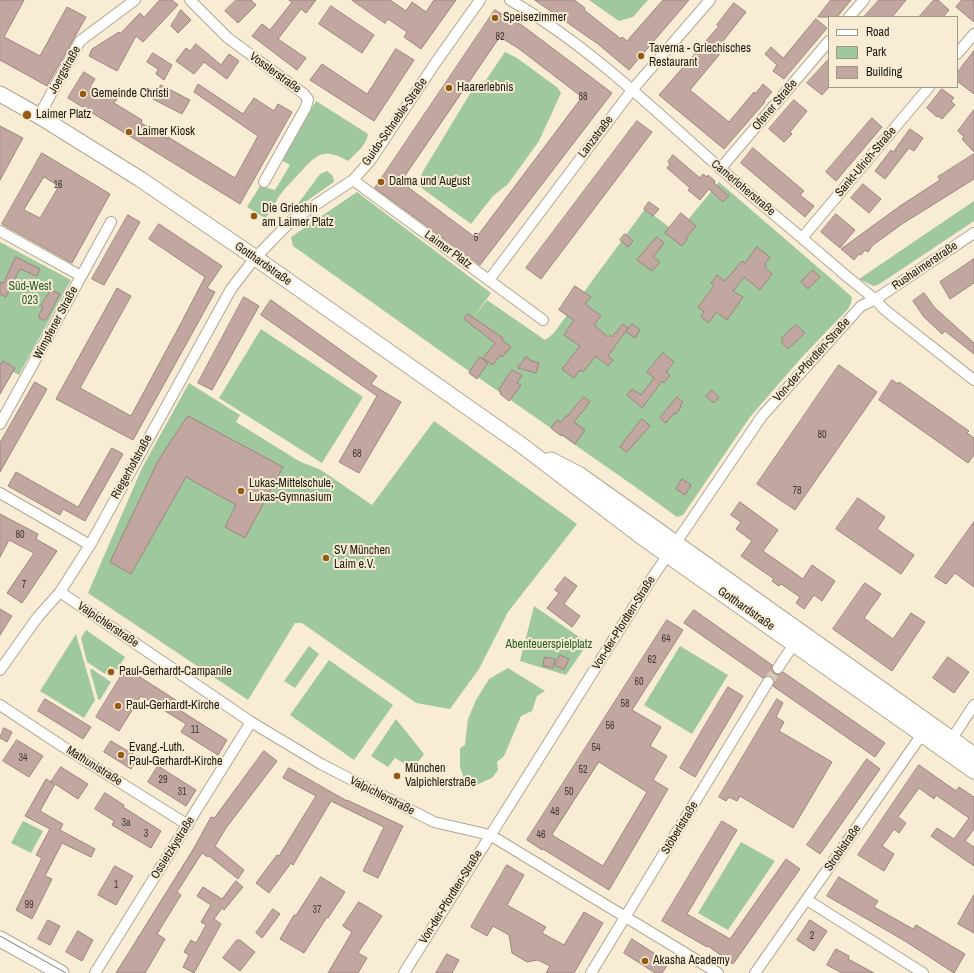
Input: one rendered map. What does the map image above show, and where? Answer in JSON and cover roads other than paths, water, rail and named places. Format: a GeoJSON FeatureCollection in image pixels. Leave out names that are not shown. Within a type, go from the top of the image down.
{"type":"FeatureCollection","features":[{"type":"Feature","properties":{"kind":"street","name":"Joergstraße"},"geometry":{"type":"LineString","coordinates":[[39,116],[80,41],[135,0]]}},
{"type":"Feature","properties":{"kind":"street","name":"Vosslerstraße"},"geometry":{"type":"LineString","coordinates":[[190,0],[228,38],[308,98],[306,108],[264,182]]}},
{"type":"Feature","properties":{"kind":"street","name":"Guido-Schneble-Straße"},"geometry":{"type":"LineString","coordinates":[[255,258],[291,221],[353,180],[370,161],[432,68],[480,0]]}},
{"type":"Feature","properties":{"kind":"street","name":"Camerloherstraße"},"geometry":{"type":"LineString","coordinates":[[510,0],[531,12],[567,37],[632,90],[720,169],[876,299],[885,310],[974,380]]}},
{"type":"Feature","properties":{"kind":"street","name":"Lanzstraße"},"geometry":{"type":"LineString","coordinates":[[488,280],[632,90],[710,0]]}},
{"type":"Feature","properties":{"kind":"street"},"geometry":{"type":"LineString","coordinates":[[850,16],[864,0]]}},
{"type":"Feature","properties":{"kind":"street"},"geometry":{"type":"LineString","coordinates":[[958,53],[974,34]]}},
{"type":"Feature","properties":{"kind":"street","name":"Ofener Straße"},"geometry":{"type":"LineString","coordinates":[[720,169],[828,42]]}},
{"type":"Feature","properties":{"kind":"street","name":"Sankt-Ulrich-Straße"},"geometry":{"type":"LineString","coordinates":[[802,238],[928,88]]}},
{"type":"Feature","properties":{"kind":"street","name":"Gotthardstraße"},"geometry":{"type":"LineString","coordinates":[[0,94],[39,116],[140,178],[520,444],[580,475],[794,644],[926,729]]}},
{"type":"Feature","properties":{"kind":"street","name":"Laimer Platz"},"geometry":{"type":"LineString","coordinates":[[353,180],[543,320]]}},
{"type":"Feature","properties":{"kind":"street","name":"Wimpfener Straße"},"geometry":{"type":"LineString","coordinates":[[0,424],[111,222]]}},
{"type":"Feature","properties":{"kind":"street"},"geometry":{"type":"LineString","coordinates":[[0,231],[81,276]]}},
{"type":"Feature","properties":{"kind":"street","name":"Rushaimerstraße"},"geometry":{"type":"LineString","coordinates":[[876,299],[974,233]]}},
{"type":"Feature","properties":{"kind":"street","name":"Riegerhofstraße"},"geometry":{"type":"LineString","coordinates":[[0,670],[37,618],[60,592],[90,545],[231,289],[255,258]]}},
{"type":"Feature","properties":{"kind":"street","name":"Von-der-Pfordten-Straße"},"geometry":{"type":"LineString","coordinates":[[404,973],[672,549],[762,416],[861,306],[876,299]]}},
{"type":"Feature","properties":{"kind":"street"},"geometry":{"type":"LineString","coordinates":[[0,493],[90,545]]}},
{"type":"Feature","properties":{"kind":"street","name":"Gotthardstraße"},"geometry":{"type":"LineString","coordinates":[[672,549],[926,729],[948,744],[974,755]]}},
{"type":"Feature","properties":{"kind":"street","name":"Valpichlerstraße"},"geometry":{"type":"LineString","coordinates":[[60,592],[251,722],[330,770],[434,822],[490,835],[718,973]]}},
{"type":"Feature","properties":{"kind":"street"},"geometry":{"type":"LineString","coordinates":[[778,668],[794,644]]}},
{"type":"Feature","properties":{"kind":"street","name":"Stöberlstraße"},"geometry":{"type":"LineString","coordinates":[[592,973],[768,682]]}},
{"type":"Feature","properties":{"kind":"street","name":"Mathunistraße"},"geometry":{"type":"LineString","coordinates":[[0,705],[62,746],[188,825]]}},
{"type":"Feature","properties":{"kind":"street"},"geometry":{"type":"LineString","coordinates":[[948,744],[974,705]]}},
{"type":"Feature","properties":{"kind":"street","name":"Ossietzkystraße"},"geometry":{"type":"LineString","coordinates":[[95,973],[251,722]]}},
{"type":"Feature","properties":{"kind":"street","name":"Stroblstraße"},"geometry":{"type":"LineString","coordinates":[[755,973],[926,729]]}},
{"type":"Feature","properties":{"kind":"street","name":"Gotthardstraße"},"geometry":{"type":"LineString","coordinates":[[948,744],[974,771]]}},
{"type":"Feature","properties":{"kind":"street"},"geometry":{"type":"LineString","coordinates":[[807,900],[923,973]]}},
{"type":"Feature","properties":{"kind":"street"},"geometry":{"type":"LineString","coordinates":[[0,939],[61,973]]}},
{"type":"Feature","properties":{"kind":"tunnel"},"geometry":{"type":"LineString","coordinates":[[768,682],[778,668]]}},
{"type":"Feature","properties":{"kind":"tram line"},"geometry":{"type":"LineString","coordinates":[[0,936],[66,973]]}},
{"type":"Feature","properties":{"kind":"place","name":"Speisezimmer"},"geometry":{"type":"Point","coordinates":[495,18]}},
{"type":"Feature","properties":{"kind":"place","name":"Taverna - Griechisches Restaurant"},"geometry":{"type":"Point","coordinates":[641,56]}},
{"type":"Feature","properties":{"kind":"place","name":"Haarerlebnis"},"geometry":{"type":"Point","coordinates":[449,88]}},
{"type":"Feature","properties":{"kind":"place","name":"Gemeinde Christi"},"geometry":{"type":"Point","coordinates":[83,94]}},
{"type":"Feature","properties":{"kind":"place","name":"Laimer Platz"},"geometry":{"type":"Point","coordinates":[27,115]}},
{"type":"Feature","properties":{"kind":"place","name":"Laimer Kiosk"},"geometry":{"type":"Point","coordinates":[129,132]}},
{"type":"Feature","properties":{"kind":"place","name":"Dalma und August"},"geometry":{"type":"Point","coordinates":[381,182]}},
{"type":"Feature","properties":{"kind":"place","name":"Die Griechin am Laimer Platz"},"geometry":{"type":"Point","coordinates":[254,216]}},
{"type":"Feature","properties":{"kind":"place","name":"Lukas-Mittelschule, Lukas-Gymnasium"},"geometry":{"type":"Point","coordinates":[241,491]}},
{"type":"Feature","properties":{"kind":"place","name":"SV München Laim e.V."},"geometry":{"type":"Point","coordinates":[326,558]}},
{"type":"Feature","properties":{"kind":"place","name":"Paul-Gerhardt-Campanile"},"geometry":{"type":"Point","coordinates":[111,672]}},
{"type":"Feature","properties":{"kind":"place","name":"Paul-Gerhardt-Kirche"},"geometry":{"type":"Point","coordinates":[118,706]}},
{"type":"Feature","properties":{"kind":"place","name":"Evang.-Luth. Paul-Gerhardt-Kirche"},"geometry":{"type":"Point","coordinates":[121,755]}},
{"type":"Feature","properties":{"kind":"place","name":"München Valpichlerstraße"},"geometry":{"type":"Point","coordinates":[397,776]}},
{"type":"Feature","properties":{"kind":"place","name":"Akasha Academy"},"geometry":{"type":"Point","coordinates":[645,961]}},
{"type":"Feature","properties":{"kind":"park label","name":"Süd-West 023"},"geometry":{"type":"Point","coordinates":[30,294]}},
{"type":"Feature","properties":{"kind":"park label","name":"Abenteuerspielplatz"},"geometry":{"type":"Point","coordinates":[549,645]}}]}
